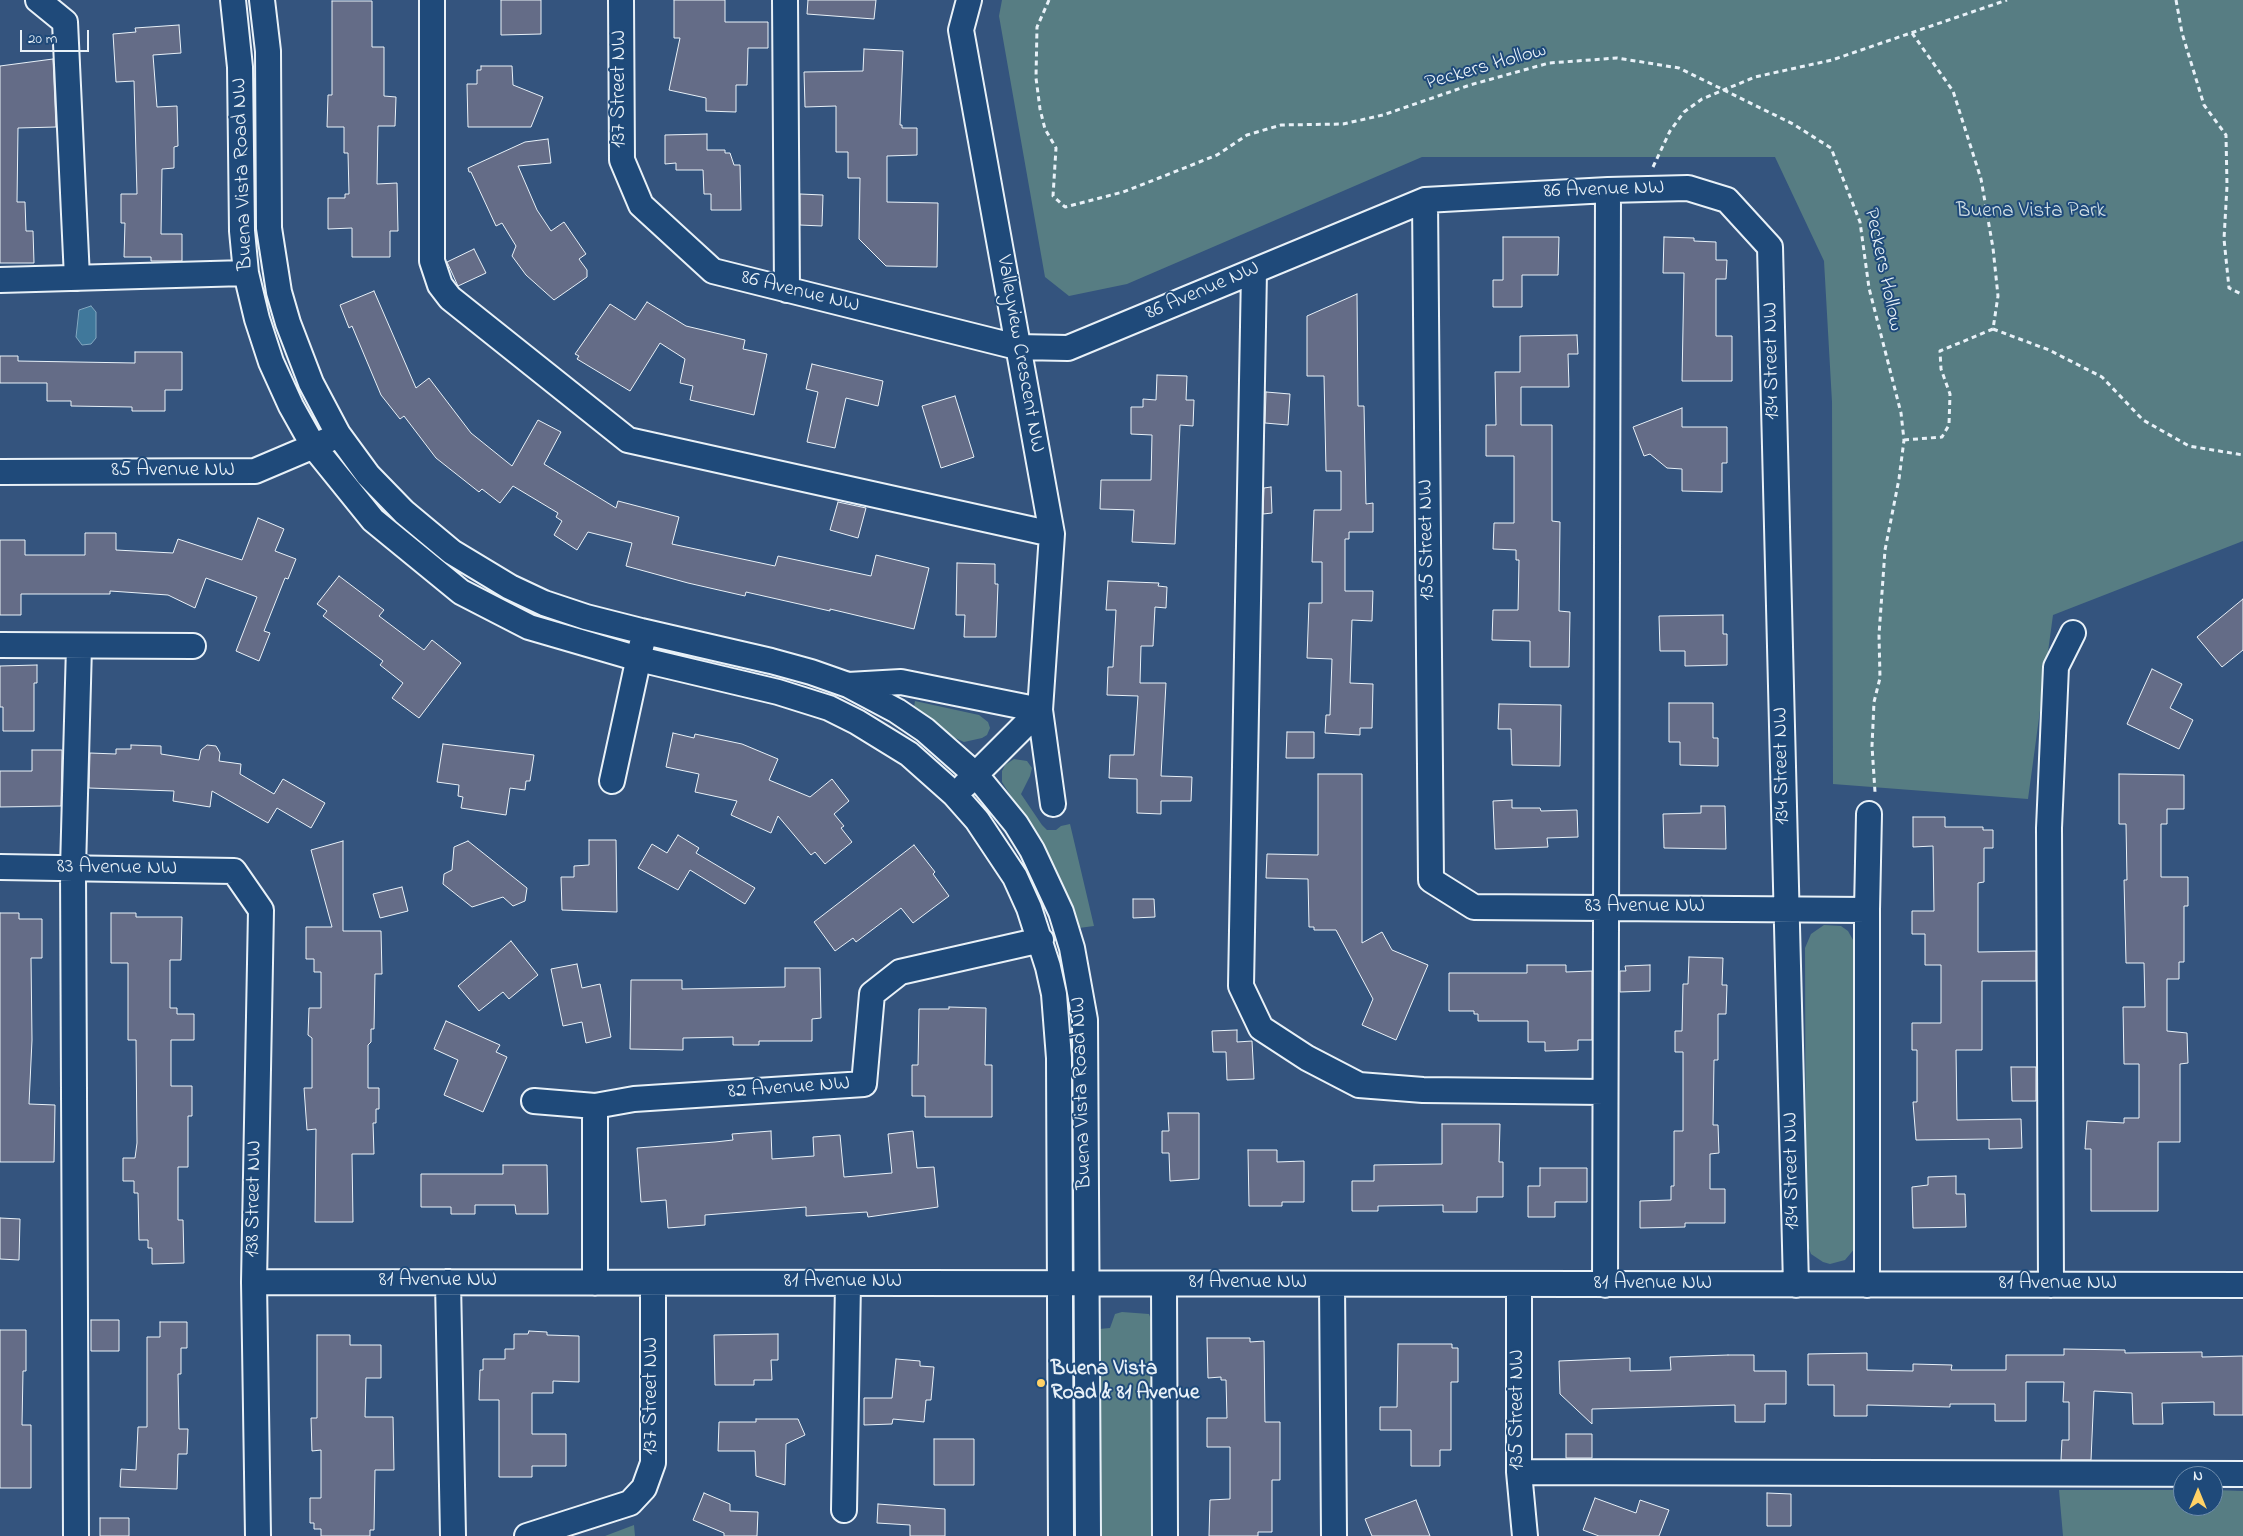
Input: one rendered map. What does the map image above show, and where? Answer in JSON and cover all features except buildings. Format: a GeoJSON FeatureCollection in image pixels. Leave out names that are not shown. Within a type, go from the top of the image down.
{"type":"FeatureCollection","features":[{"type":"Feature","properties":{"kind":"street"},"geometry":{"type":"LineString","coordinates":[[38,0],[65,22],[77,278]]}},
{"type":"Feature","properties":{"kind":"street","name":"Buena Vista Road NW"},"geometry":{"type":"LineString","coordinates":[[233,0],[240,67],[242,231],[246,273],[257,319],[271,362],[291,406],[314,447],[373,520],[461,592],[529,627],[639,659],[778,692],[829,708],[890,741],[926,768],[954,794],[977,820],[1001,855],[1029,908],[1041,940],[1054,994],[1059,1058],[1061,1536]]}},
{"type":"Feature","properties":{"kind":"street","name":"Buena Vista Road NW"},"geometry":{"type":"LineString","coordinates":[[262,0],[268,51],[267,196],[273,260],[288,323],[311,383],[338,434],[368,475],[404,512],[435,539],[479,570],[544,603],[586,617],[644,632],[771,660],[848,685],[897,711],[925,730],[976,775],[1016,824],[1047,878],[1061,912],[1078,975],[1086,1044],[1088,1536]]}},
{"type":"Feature","properties":{"kind":"street"},"geometry":{"type":"LineString","coordinates":[[432,0],[432,261],[440,285],[450,298],[628,440],[1052,534]]}},
{"type":"Feature","properties":{"kind":"street","name":"137 Street NW"},"geometry":{"type":"LineString","coordinates":[[621,0],[622,160],[641,205]]}},
{"type":"Feature","properties":{"kind":"street"},"geometry":{"type":"LineString","coordinates":[[784,0],[787,290]]}},
{"type":"Feature","properties":{"kind":"street","name":"Valleyview Crescent NW"},"geometry":{"type":"LineString","coordinates":[[969,0],[961,30],[1052,534],[1040,710],[1053,804]]}},
{"type":"Feature","properties":{"kind":"street","name":"86 Avenue NW"},"geometry":{"type":"LineString","coordinates":[[641,205],[712,272],[1017,347],[1068,348],[1424,200],[1608,190],[1688,188],[1727,200],[1770,247]]}},
{"type":"Feature","properties":{"kind":"street"},"geometry":{"type":"LineString","coordinates":[[1605,1285],[1604,1092],[1608,190]]}},
{"type":"Feature","properties":{"kind":"street","name":"135 Street NW"},"geometry":{"type":"LineString","coordinates":[[1424,200],[1431,880]]}},
{"type":"Feature","properties":{"kind":"street","name":"134 Street NW"},"geometry":{"type":"LineString","coordinates":[[1770,247],[1796,1285]]}},
{"type":"Feature","properties":{"kind":"street"},"geometry":{"type":"LineString","coordinates":[[1254,271],[1241,986],[1260,1028],[1308,1058],[1359,1085],[1423,1090],[1604,1092]]}},
{"type":"Feature","properties":{"kind":"street"},"geometry":{"type":"LineString","coordinates":[[0,280],[246,273]]}},
{"type":"Feature","properties":{"kind":"street","name":"85 Avenue NW"},"geometry":{"type":"LineString","coordinates":[[0,472],[254,471],[314,447],[338,434]]}},
{"type":"Feature","properties":{"kind":"street"},"geometry":{"type":"LineString","coordinates":[[612,781],[644,632]]}},
{"type":"Feature","properties":{"kind":"street"},"geometry":{"type":"LineString","coordinates":[[2050,1285],[2049,828],[2056,668],[2073,633]]}},
{"type":"Feature","properties":{"kind":"street"},"geometry":{"type":"LineString","coordinates":[[0,645],[193,646]]}},
{"type":"Feature","properties":{"kind":"street"},"geometry":{"type":"LineString","coordinates":[[76,1536],[73,869],[78,646]]}},
{"type":"Feature","properties":{"kind":"street"},"geometry":{"type":"LineString","coordinates":[[848,685],[901,682],[1040,710]]}},
{"type":"Feature","properties":{"kind":"street"},"geometry":{"type":"LineString","coordinates":[[954,794],[976,775],[1040,710]]}},
{"type":"Feature","properties":{"kind":"street"},"geometry":{"type":"LineString","coordinates":[[1867,1285],[1867,910],[1869,814]]}},
{"type":"Feature","properties":{"kind":"street","name":"83 Avenue NW"},"geometry":{"type":"LineString","coordinates":[[0,867],[234,870]]}},
{"type":"Feature","properties":{"kind":"street","name":"138 Street NW"},"geometry":{"type":"LineString","coordinates":[[234,870],[261,910],[254,1282],[258,1536]]}},
{"type":"Feature","properties":{"kind":"street","name":"83 Avenue NW"},"geometry":{"type":"LineString","coordinates":[[1431,880],[1474,907],[1867,910]]}},
{"type":"Feature","properties":{"kind":"street","name":"82 Avenue NW"},"geometry":{"type":"LineString","coordinates":[[534,1100],[594,1106],[634,1099],[864,1084],[872,994],[900,972],[1041,940]]}},
{"type":"Feature","properties":{"kind":"street"},"geometry":{"type":"LineString","coordinates":[[594,1106],[595,1283]]}},
{"type":"Feature","properties":{"kind":"street","name":"81 Avenue NW"},"geometry":{"type":"LineString","coordinates":[[254,1282],[2243,1285]]}},
{"type":"Feature","properties":{"kind":"street"},"geometry":{"type":"LineString","coordinates":[[448,1282],[453,1536]]}},
{"type":"Feature","properties":{"kind":"street","name":"137 Street NW"},"geometry":{"type":"LineString","coordinates":[[526,1536],[630,1503],[644,1488],[653,1463],[653,1283]]}},
{"type":"Feature","properties":{"kind":"street"},"geometry":{"type":"LineString","coordinates":[[844,1510],[848,1283]]}},
{"type":"Feature","properties":{"kind":"street"},"geometry":{"type":"LineString","coordinates":[[1164,1284],[1165,1536]]}},
{"type":"Feature","properties":{"kind":"street"},"geometry":{"type":"LineString","coordinates":[[1332,1284],[1334,1536]]}},
{"type":"Feature","properties":{"kind":"street","name":"135 Street NW"},"geometry":{"type":"LineString","coordinates":[[1519,1284],[1519,1472],[1525,1536]]}},
{"type":"Feature","properties":{"kind":"street"},"geometry":{"type":"LineString","coordinates":[[1519,1472],[2243,1474]]}},
{"type":"Feature","properties":{"kind":"path","name":"Peckers Hollow"},"geometry":{"type":"LineString","coordinates":[[1049,0],[1037,27],[1036,78],[1045,129],[1056,148],[1053,196],[1066,207],[1123,192],[1159,178],[1217,154],[1247,135],[1282,125],[1343,124],[1383,115],[1470,85],[1549,63],[1617,58],[1680,68],[1793,124],[1831,148],[1860,222],[1869,288],[1901,414],[1904,440],[1899,479],[1885,550],[1879,635],[1880,678],[1874,702],[1872,746],[1876,798],[1869,814]]}},
{"type":"Feature","properties":{"kind":"path"},"geometry":{"type":"LineString","coordinates":[[1643,189],[1670,131],[1684,112],[1702,99],[1755,77],[1832,60],[2007,0]]}},
{"type":"Feature","properties":{"kind":"path"},"geometry":{"type":"LineString","coordinates":[[2176,0],[2182,33],[2204,106],[2226,135],[2227,186],[2224,239],[2229,288],[2243,296]]}},
{"type":"Feature","properties":{"kind":"path"},"geometry":{"type":"LineString","coordinates":[[1912,33],[1953,91],[1981,179],[1993,248],[1998,296],[1994,329]]}},
{"type":"Feature","properties":{"kind":"path"},"geometry":{"type":"LineString","coordinates":[[1904,440],[1942,437],[1949,426],[1950,394],[1940,370],[1940,351],[1994,329],[2049,350],[2102,377],[2143,420],[2188,446],[2243,455]]}},
{"type":"Feature","properties":{"kind":"green space","name":"Buena Vista Park"},"geometry":{"type":"Polygon","coordinates":[[[1002,0],[2243,0],[2243,541],[2053,615],[2028,799],[1833,784],[1832,402],[1824,261],[1775,157],[1422,157],[1127,284],[1069,296],[1045,277],[999,16],[1002,0]]]}},
{"type":"Feature","properties":{"kind":"green space"},"geometry":{"type":"Polygon","coordinates":[[[915,701],[979,715],[988,722],[990,728],[987,735],[982,738],[964,742],[953,737],[925,717],[914,707],[915,701]]]}},
{"type":"Feature","properties":{"kind":"green space"},"geometry":{"type":"Polygon","coordinates":[[[1014,759],[1027,761],[1032,768],[1021,794],[1042,825],[1047,830],[1056,830],[1061,826],[1070,824],[1094,926],[1079,928],[1068,896],[1046,852],[1002,782],[1002,771],[1005,765],[1014,759]]]}},
{"type":"Feature","properties":{"kind":"green space"},"geometry":{"type":"Polygon","coordinates":[[[1824,925],[1841,926],[1848,931],[1857,947],[1856,1247],[1845,1260],[1830,1264],[1811,1254],[1806,1240],[1805,948],[1811,934],[1824,925]]]}},
{"type":"Feature","properties":{"kind":"green space"},"geometry":{"type":"Polygon","coordinates":[[[1122,1312],[1149,1314],[1152,1322],[1151,1536],[1100,1536],[1099,1329],[1110,1328],[1115,1314],[1122,1312]]]}},
{"type":"Feature","properties":{"kind":"green space"},"geometry":{"type":"Polygon","coordinates":[[[2059,1490],[2173,1490],[2173,1516],[2223,1516],[2223,1490],[2243,1491],[2243,1536],[2063,1536],[2059,1490]]]}},
{"type":"Feature","properties":{"kind":"green space"},"geometry":{"type":"Polygon","coordinates":[[[634,1525],[635,1536],[605,1536],[634,1525]]]}},
{"type":"Feature","properties":{"kind":"water"},"geometry":{"type":"Polygon","coordinates":[[[91,306],[96,312],[96,338],[91,344],[82,345],[76,337],[79,310],[91,306]]]}},
{"type":"Feature","properties":{"kind":"place","name":"Buena Vista Road & 81 Avenue"},"geometry":{"type":"Point","coordinates":[1041,1383]}}]}
